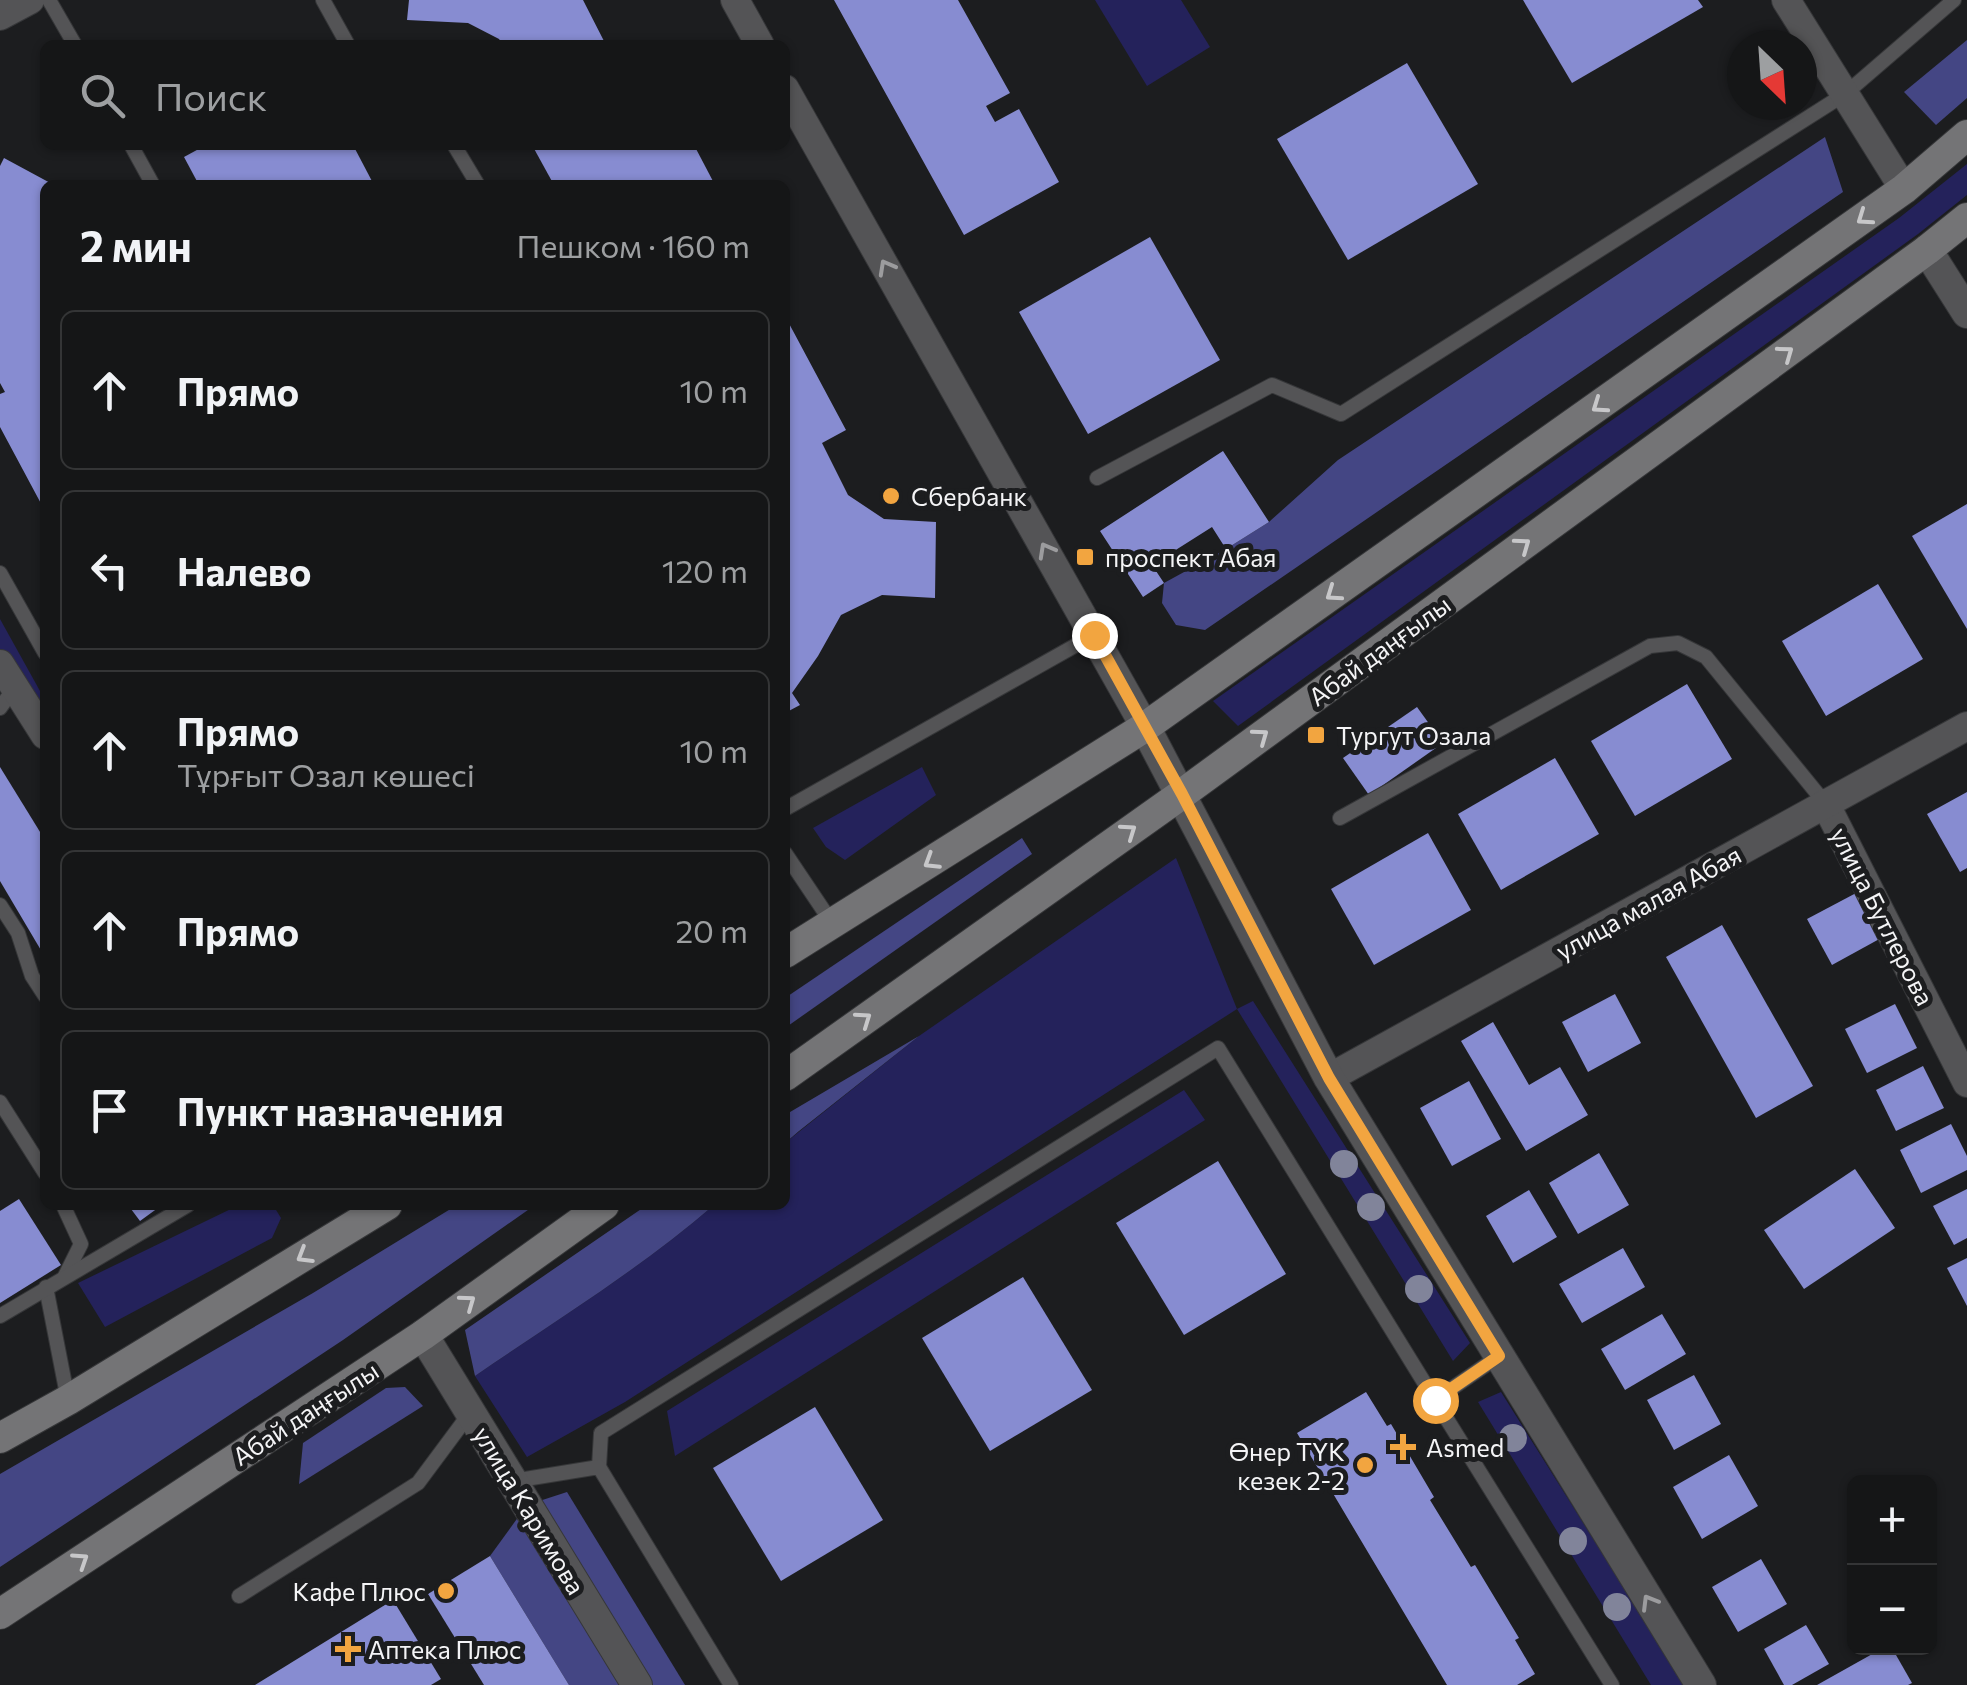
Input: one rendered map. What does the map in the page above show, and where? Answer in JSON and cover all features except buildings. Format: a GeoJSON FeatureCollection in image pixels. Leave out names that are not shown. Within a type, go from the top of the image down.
{"type":"FeatureCollection","features":[{"type":"Feature","properties":{"kind":"main road"},"geometry":{"type":"LineString","coordinates":[[790,950],[1145,727],[1904,190],[1967,135]]}},
{"type":"Feature","properties":{"kind":"main road","name":"Абай даңғылы"},"geometry":{"type":"LineString","coordinates":[[790,1072],[1182,794],[1967,218]]}},
{"type":"Feature","properties":{"kind":"main road","name":"Абай даңғылы"},"geometry":{"type":"LineString","coordinates":[[0,1614],[423,1334],[597,1210]]}},
{"type":"Feature","properties":{"kind":"main road"},"geometry":{"type":"LineString","coordinates":[[0,1438],[68,1400],[350,1215]]}},
{"type":"Feature","properties":{"kind":"street"},"geometry":{"type":"LineString","coordinates":[[0,16],[30,0]]}},
{"type":"Feature","properties":{"kind":"street"},"geometry":{"type":"LineString","coordinates":[[734,0],[757,40]]}},
{"type":"Feature","properties":{"kind":"street"},"geometry":{"type":"LineString","coordinates":[[1786,0],[1904,190]]}},
{"type":"Feature","properties":{"kind":"street"},"geometry":{"type":"LineString","coordinates":[[790,98],[1182,794],[1329,1078],[1700,1685]]}},
{"type":"Feature","properties":{"kind":"street"},"geometry":{"type":"LineString","coordinates":[[1928,250],[1967,313]]}},
{"type":"Feature","properties":{"kind":"street"},"geometry":{"type":"LineString","coordinates":[[5,687],[40,726]]}},
{"type":"Feature","properties":{"kind":"street","name":"улица малая Абая"},"geometry":{"type":"LineString","coordinates":[[1329,1078],[1967,726]]}},
{"type":"Feature","properties":{"kind":"street","name":"улица Бутлерова"},"geometry":{"type":"LineString","coordinates":[[1826,804],[1967,1083]]}},
{"type":"Feature","properties":{"kind":"street","name":"улица Каримова"},"geometry":{"type":"LineString","coordinates":[[423,1334],[637,1685]]}},
{"type":"Feature","properties":{"kind":"lane"},"geometry":{"type":"LineString","coordinates":[[49,0],[72,40]]}},
{"type":"Feature","properties":{"kind":"lane"},"geometry":{"type":"LineString","coordinates":[[323,0],[345,40]]}},
{"type":"Feature","properties":{"kind":"lane"},"geometry":{"type":"LineString","coordinates":[[1097,478],[1272,385],[1341,414],[1845,94],[1954,0]]}},
{"type":"Feature","properties":{"kind":"lane"},"geometry":{"type":"LineString","coordinates":[[134,150],[150,180]]}},
{"type":"Feature","properties":{"kind":"lane"},"geometry":{"type":"LineString","coordinates":[[457,150],[475,180]]}},
{"type":"Feature","properties":{"kind":"lane"},"geometry":{"type":"LineString","coordinates":[[0,574],[4,592],[40,645]]}},
{"type":"Feature","properties":{"kind":"lane"},"geometry":{"type":"LineString","coordinates":[[790,806],[1094,635]]}},
{"type":"Feature","properties":{"kind":"lane"},"geometry":{"type":"LineString","coordinates":[[1340,818],[1650,646],[1678,643],[1706,657],[1826,804]]}},
{"type":"Feature","properties":{"kind":"lane"},"geometry":{"type":"LineString","coordinates":[[790,860],[833,923]]}},
{"type":"Feature","properties":{"kind":"lane"},"geometry":{"type":"LineString","coordinates":[[0,905],[18,933],[40,988]]}},
{"type":"Feature","properties":{"kind":"lane"},"geometry":{"type":"LineString","coordinates":[[731,1685],[599,1467],[601,1433],[1218,1048],[1612,1685]]}},
{"type":"Feature","properties":{"kind":"lane"},"geometry":{"type":"LineString","coordinates":[[0,1102],[40,1166]]}},
{"type":"Feature","properties":{"kind":"lane"},"geometry":{"type":"LineString","coordinates":[[65,1210],[81,1244],[66,1276]]}},
{"type":"Feature","properties":{"kind":"lane"},"geometry":{"type":"LineString","coordinates":[[0,1316],[179,1210]]}},
{"type":"Feature","properties":{"kind":"lane"},"geometry":{"type":"LineString","coordinates":[[46,1288],[68,1400]]}},
{"type":"Feature","properties":{"kind":"lane"},"geometry":{"type":"LineString","coordinates":[[1435,1400],[1499,1356]]}},
{"type":"Feature","properties":{"kind":"lane"},"geometry":{"type":"LineString","coordinates":[[239,1596],[418,1483],[471,1412]]}},
{"type":"Feature","properties":{"kind":"lane"},"geometry":{"type":"LineString","coordinates":[[512,1481],[599,1467]]}},
{"type":"Feature","properties":{"kind":"shaded area"},"geometry":{"type":"Polygon","coordinates":[[[1095,0],[1181,0],[1210,47],[1147,86],[1095,0]]]}},
{"type":"Feature","properties":{"kind":"shaded area"},"geometry":{"type":"Polygon","coordinates":[[[1967,40],[1967,98],[1936,125],[1904,92],[1967,40]]]}},
{"type":"Feature","properties":{"kind":"shaded area"},"geometry":{"type":"Polygon","coordinates":[[[1825,137],[1843,192],[1205,630],[1176,625],[1162,603],[1164,583],[1269,522],[1338,460],[1825,137]]]}},
{"type":"Feature","properties":{"kind":"shaded area"},"geometry":{"type":"Polygon","coordinates":[[[1967,164],[1967,195],[1918,234],[1238,726],[1213,701],[1899,218],[1967,164]]]}},
{"type":"Feature","properties":{"kind":"shaded area"},"geometry":{"type":"Polygon","coordinates":[[[0,619],[40,691],[40,708],[0,664],[0,619]]]}},
{"type":"Feature","properties":{"kind":"shaded area"},"geometry":{"type":"Polygon","coordinates":[[[922,767],[936,795],[845,860],[826,847],[813,828],[922,767]]]}},
{"type":"Feature","properties":{"kind":"shaded area"},"geometry":{"type":"Polygon","coordinates":[[[1022,838],[1032,854],[790,1024],[790,995],[1022,838]]]}},
{"type":"Feature","properties":{"kind":"shaded area"},"geometry":{"type":"Polygon","coordinates":[[[1176,858],[1237,1009],[625,1402],[527,1457],[475,1376],[627,1273],[708,1210],[790,1210],[790,1139],[919,1036],[1176,858]]]}},
{"type":"Feature","properties":{"kind":"shaded area"},"geometry":{"type":"Polygon","coordinates":[[[1253,1001],[1470,1343],[1453,1361],[1237,1009],[1253,1001]]]}},
{"type":"Feature","properties":{"kind":"shaded area"},"geometry":{"type":"Polygon","coordinates":[[[919,1036],[790,1139],[790,1112],[919,1036]]]}},
{"type":"Feature","properties":{"kind":"shaded area"},"geometry":{"type":"Polygon","coordinates":[[[1184,1090],[1205,1120],[675,1456],[667,1411],[1184,1090]]]}},
{"type":"Feature","properties":{"kind":"shaded area"},"geometry":{"type":"Polygon","coordinates":[[[229,1210],[276,1210],[281,1218],[272,1238],[105,1327],[78,1283],[229,1210]]]}},
{"type":"Feature","properties":{"kind":"shaded area"},"geometry":{"type":"Polygon","coordinates":[[[449,1210],[528,1210],[343,1340],[0,1567],[0,1474],[449,1210]]]}},
{"type":"Feature","properties":{"kind":"shaded area"},"geometry":{"type":"Polygon","coordinates":[[[640,1210],[708,1210],[627,1273],[475,1376],[465,1330],[640,1210]]]}},
{"type":"Feature","properties":{"kind":"shaded area"},"geometry":{"type":"Polygon","coordinates":[[[405,1387],[423,1406],[299,1484],[303,1443],[386,1388],[405,1387]]]}},
{"type":"Feature","properties":{"kind":"shaded area"},"geometry":{"type":"Polygon","coordinates":[[[1501,1392],[1685,1685],[1651,1685],[1478,1402],[1501,1392]]]}},
{"type":"Feature","properties":{"kind":"shaded area"},"geometry":{"type":"Polygon","coordinates":[[[567,1492],[685,1685],[569,1685],[490,1556],[527,1505],[567,1492]]]}},
{"type":"Feature","properties":{"kind":"place","name":"Сбербанк"},"geometry":{"type":"Point","coordinates":[891,496]}},
{"type":"Feature","properties":{"kind":"place","name":"проспект Абая"},"geometry":{"type":"Point","coordinates":[1085,557]}},
{"type":"Feature","properties":{"kind":"place","name":"Тургут Озала"},"geometry":{"type":"Point","coordinates":[1316,735]}},
{"type":"Feature","properties":{"kind":"place","name":"Asmed"},"geometry":{"type":"Point","coordinates":[1403,1447]}},
{"type":"Feature","properties":{"kind":"place","name":"Өнер ТҮК кезек 2-2"},"geometry":{"type":"Point","coordinates":[1365,1465]}},
{"type":"Feature","properties":{"kind":"place","name":"Кафе Плюс"},"geometry":{"type":"Point","coordinates":[446,1591]}},
{"type":"Feature","properties":{"kind":"place","name":"Аптека Плюс"},"geometry":{"type":"Point","coordinates":[348,1649]}},
{"type":"Feature","properties":{"kind":"route"},"geometry":{"type":"LineString","coordinates":[[1094,635],[1182,794],[1329,1078],[1499,1356],[1435,1400]]}}]}
